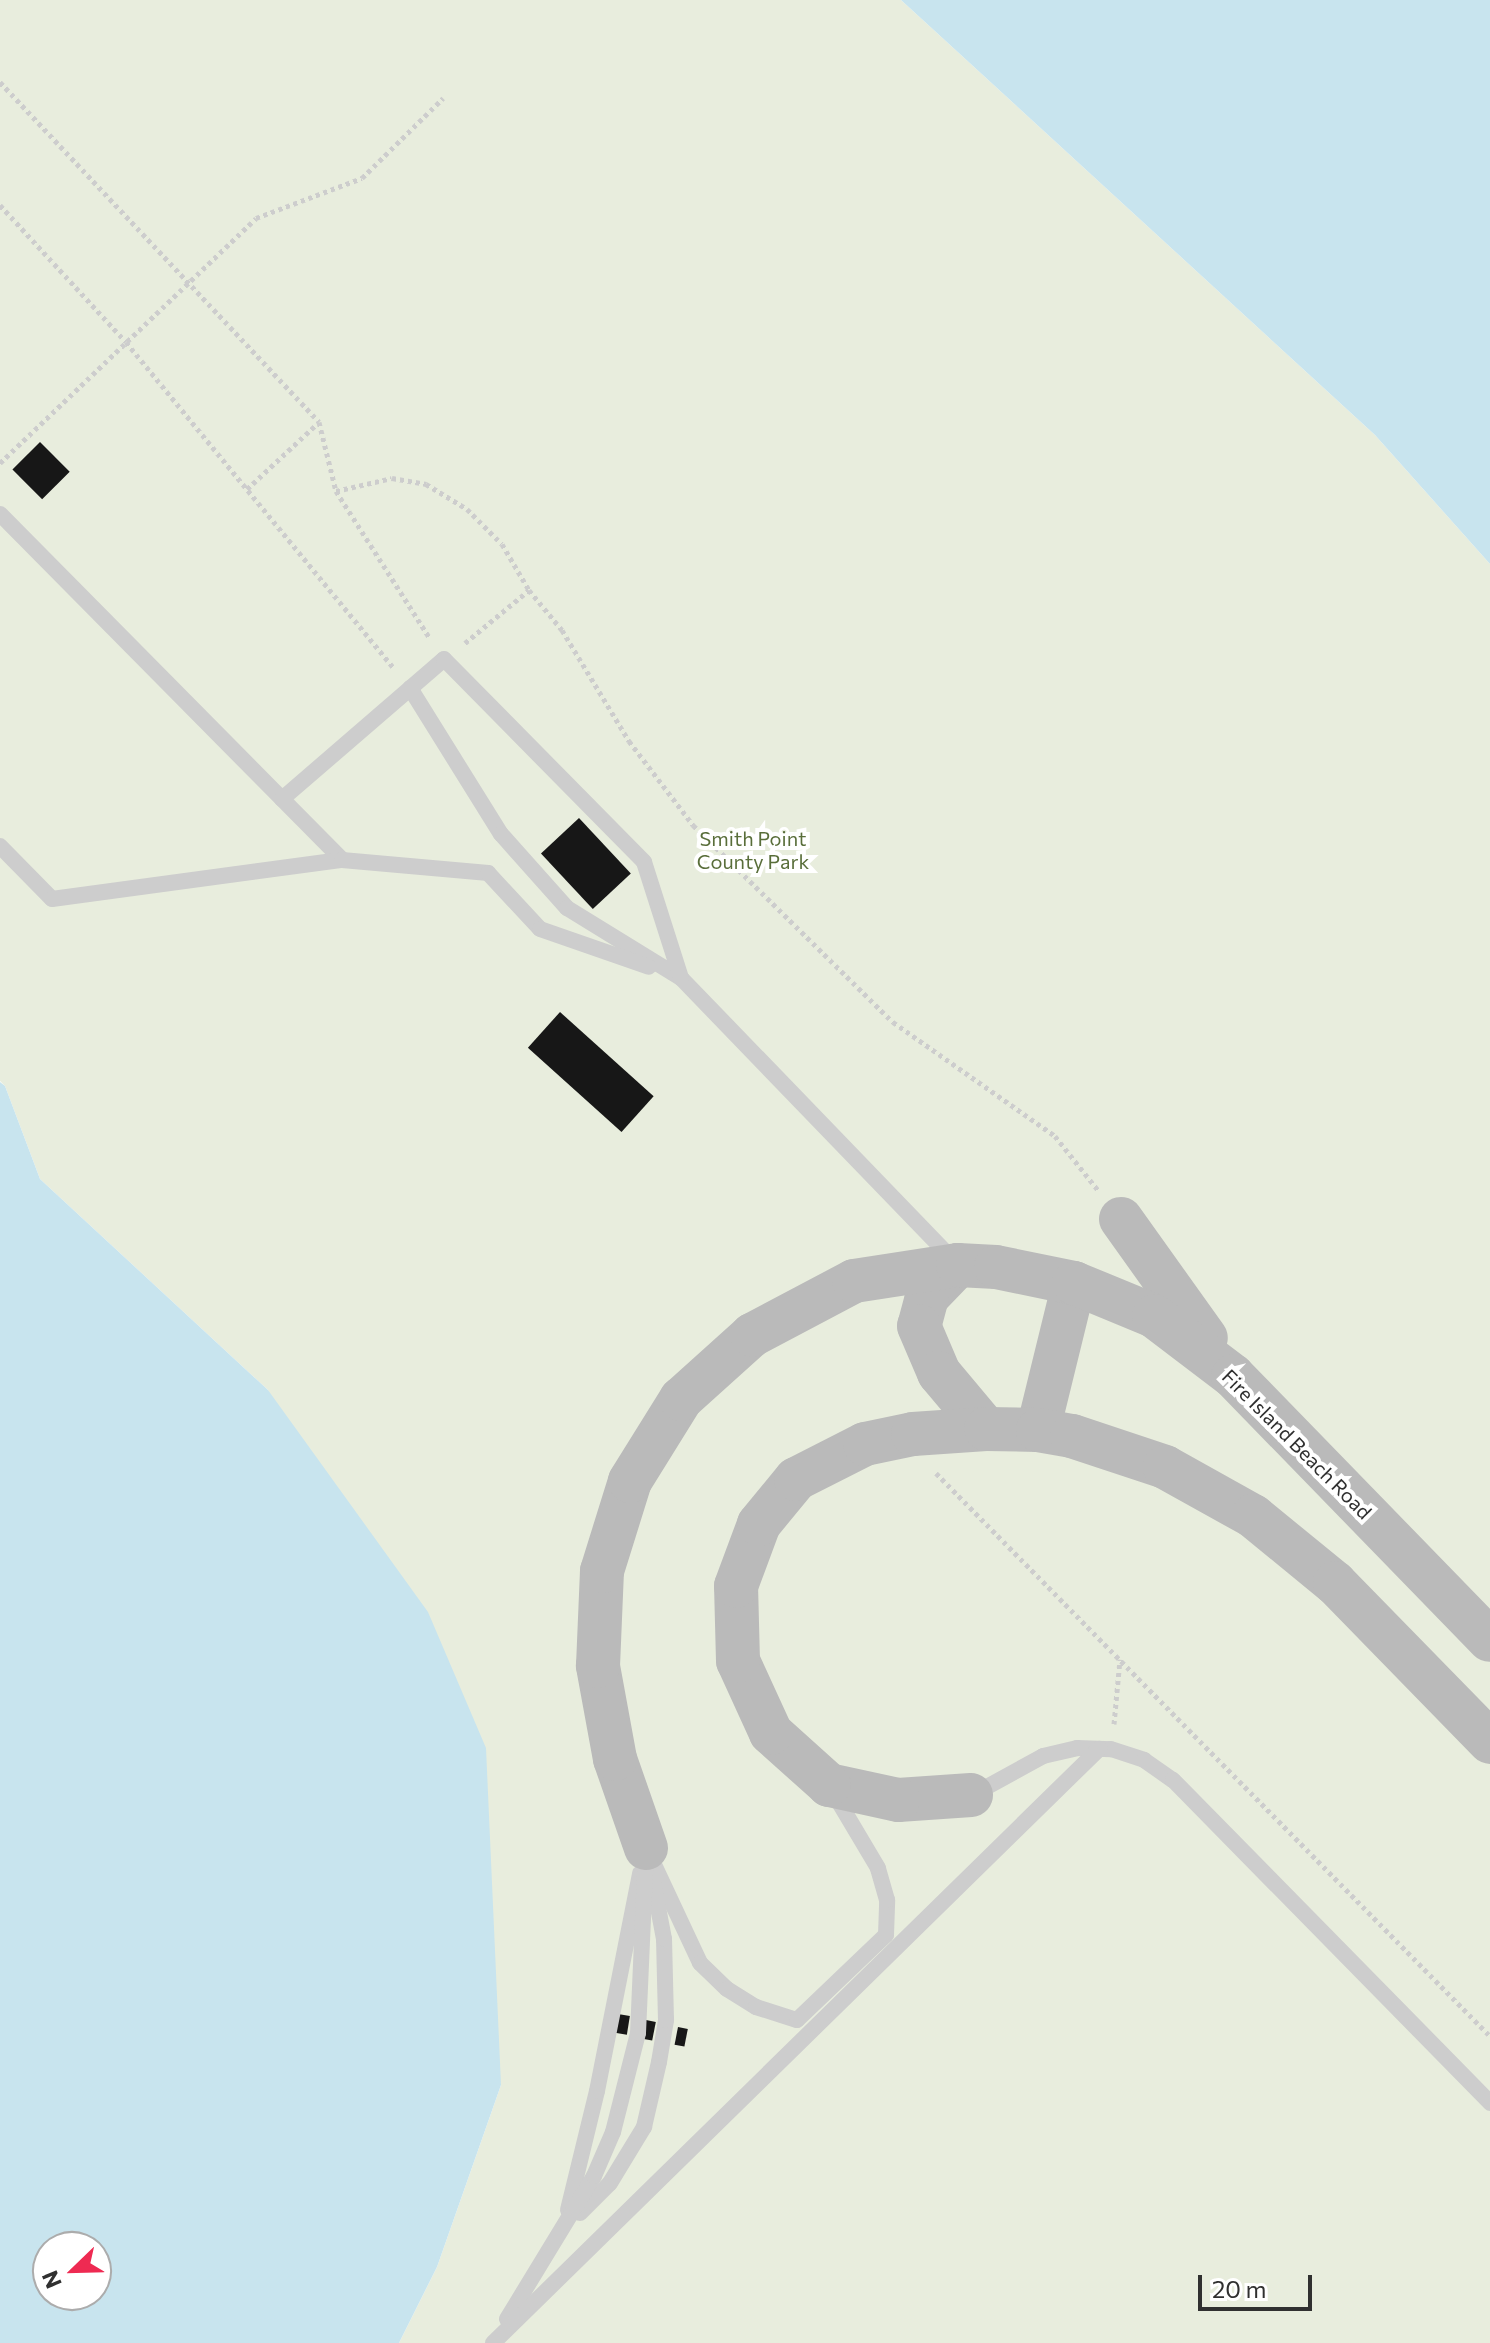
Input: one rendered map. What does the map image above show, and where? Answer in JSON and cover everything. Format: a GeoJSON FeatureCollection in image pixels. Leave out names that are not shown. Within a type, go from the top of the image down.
{"type":"FeatureCollection","features":[{"type":"Feature","properties":{"kind":"street"},"geometry":{"type":"LineString","coordinates":[[1121,1219],[1233,1376]]}},
{"type":"Feature","properties":{"kind":"street"},"geometry":{"type":"LineString","coordinates":[[958,1265],[927,1297],[919,1326],[939,1373],[986,1429]]}},
{"type":"Feature","properties":{"kind":"street","name":"Fire Island Beach Road"},"geometry":{"type":"LineString","coordinates":[[646,1848],[615,1759],[598,1666],[602,1571],[630,1481],[681,1399],[752,1335],[854,1281],[958,1265],[996,1267],[1074,1283],[1154,1316],[1233,1376],[1490,1640]]}},
{"type":"Feature","properties":{"kind":"street"},"geometry":{"type":"LineString","coordinates":[[1038,1430],[1074,1283]]}},
{"type":"Feature","properties":{"kind":"street"},"geometry":{"type":"LineString","coordinates":[[971,1795],[898,1800],[829,1785],[771,1733],[738,1661],[736,1586],[759,1524],[796,1479],[853,1448],[913,1434],[986,1429],[1038,1430],[1072,1436],[1165,1467],[1253,1516],[1335,1583],[1490,1742]]}},
{"type":"Feature","properties":{"kind":"lane"},"geometry":{"type":"LineString","coordinates":[[0,514],[342,860]]}},
{"type":"Feature","properties":{"kind":"lane"},"geometry":{"type":"LineString","coordinates":[[282,799],[444,659],[644,862],[681,978]]}},
{"type":"Feature","properties":{"kind":"lane"},"geometry":{"type":"LineString","coordinates":[[410,688],[501,834],[567,908],[681,978],[958,1265]]}},
{"type":"Feature","properties":{"kind":"lane"},"geometry":{"type":"LineString","coordinates":[[0,846],[52,899],[342,860],[488,873],[540,929],[681,978]]}},
{"type":"Feature","properties":{"kind":"lane"},"geometry":{"type":"LineString","coordinates":[[971,1795],[1043,1756],[1077,1748],[1105,1749],[1144,1760],[1173,1780],[1490,2103]]}},
{"type":"Feature","properties":{"kind":"lane"},"geometry":{"type":"LineString","coordinates":[[492,2343],[1055,1792],[1105,1749]]}},
{"type":"Feature","properties":{"kind":"lane"},"geometry":{"type":"LineString","coordinates":[[646,1848],[700,1963],[727,1989],[756,2007],[797,2020],[886,1935],[887,1900],[878,1868],[829,1785]]}},
{"type":"Feature","properties":{"kind":"lane"},"geometry":{"type":"LineString","coordinates":[[492,2343],[594,2176],[613,2132],[638,2033],[646,1848]]}},
{"type":"Feature","properties":{"kind":"lane"},"geometry":{"type":"LineString","coordinates":[[563,2229],[610,2183],[644,2127],[659,2062],[666,2020],[664,1939],[646,1848]]}},
{"type":"Feature","properties":{"kind":"lane"},"geometry":{"type":"LineString","coordinates":[[563,2229],[597,2091],[627,1925],[646,1848]]}},
{"type":"Feature","properties":{"kind":"path"},"geometry":{"type":"LineString","coordinates":[[0,82],[319,422],[336,491],[444,659],[529,590]]}},
{"type":"Feature","properties":{"kind":"path"},"geometry":{"type":"LineString","coordinates":[[0,463],[256,218],[362,178],[443,98]]}},
{"type":"Feature","properties":{"kind":"path"},"geometry":{"type":"LineString","coordinates":[[0,205],[126,342],[410,688]]}},
{"type":"Feature","properties":{"kind":"path"},"geometry":{"type":"LineString","coordinates":[[247,489],[319,422]]}},
{"type":"Feature","properties":{"kind":"path"},"geometry":{"type":"LineString","coordinates":[[336,491],[392,478],[426,484],[467,509],[502,544],[529,590],[562,630],[629,741],[693,825],[893,1022],[1055,1136],[1121,1219]]}},
{"type":"Feature","properties":{"kind":"path"},"geometry":{"type":"LineString","coordinates":[[925,1462],[1121,1657],[1153,1696],[1490,2036]]}},
{"type":"Feature","properties":{"kind":"path"},"geometry":{"type":"LineString","coordinates":[[1105,1749],[1121,1657]]}},
{"type":"Feature","properties":{"kind":"green space","name":"Smith Point County Park"},"geometry":{"type":"Polygon","coordinates":[[[0,0],[901,0],[1375,435],[1490,564],[1490,2343],[399,2343],[437,2267],[501,2085],[268,1390],[40,1179],[5,1086],[0,1081],[0,0]]]}},
{"type":"Feature","properties":{"kind":"water"},"geometry":{"type":"Polygon","coordinates":[[[901,0],[1490,0],[1490,564],[1375,435],[901,0]]]}},
{"type":"Feature","properties":{"kind":"water"},"geometry":{"type":"Polygon","coordinates":[[[0,1082],[5,1086],[40,1179],[268,1390],[428,1612],[486,1748],[501,2085],[437,2267],[399,2343],[0,2343],[0,1082]]]}},
{"type":"Feature","properties":{"kind":"building"},"geometry":{"type":"Polygon","coordinates":[[[40,442],[70,472],[42,499],[12,470],[40,442]]]}},
{"type":"Feature","properties":{"kind":"building"},"geometry":{"type":"Polygon","coordinates":[[[579,818],[631,874],[593,909],[541,853],[579,818]]]}},
{"type":"Feature","properties":{"kind":"building"},"geometry":{"type":"Polygon","coordinates":[[[560,1012],[654,1096],[622,1132],[528,1048],[560,1012]]]}},
{"type":"Feature","properties":{"kind":"building"},"geometry":{"type":"Polygon","coordinates":[[[618,2014],[630,2016],[627,2035],[615,2033],[618,2014]]]}},
{"type":"Feature","properties":{"kind":"building"},"geometry":{"type":"Polygon","coordinates":[[[646,2020],[656,2022],[652,2041],[642,2039],[646,2020]]]}},
{"type":"Feature","properties":{"kind":"building"},"geometry":{"type":"Polygon","coordinates":[[[678,2027],[688,2029],[684,2047],[675,2045],[678,2027]]]}}]}
